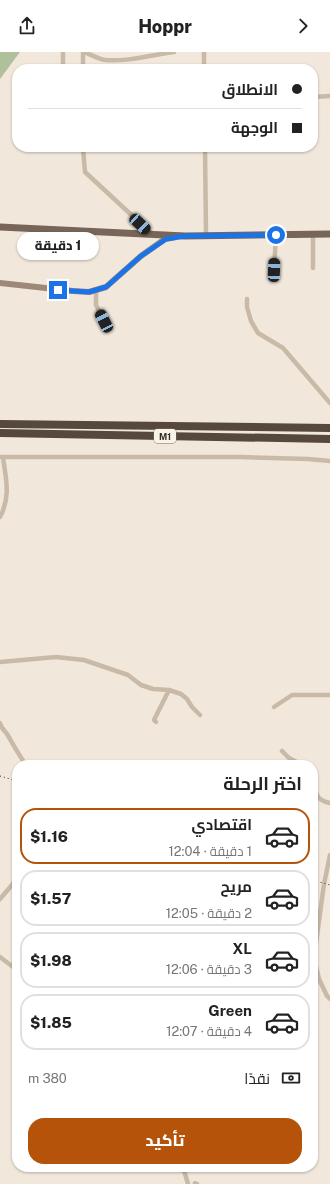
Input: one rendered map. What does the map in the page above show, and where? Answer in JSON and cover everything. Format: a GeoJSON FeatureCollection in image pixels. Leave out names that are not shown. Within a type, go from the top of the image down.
{"type":"FeatureCollection","features":[{"type":"Feature","properties":{"kind":"highway","name":"M1"},"geometry":{"type":"LineString","coordinates":[[0,424],[330,428]]}},
{"type":"Feature","properties":{"kind":"highway","name":"M1"},"geometry":{"type":"LineString","coordinates":[[0,433],[330,439]]}},
{"type":"Feature","properties":{"kind":"main road"},"geometry":{"type":"LineString","coordinates":[[0,227],[185,236],[330,234]]}},
{"type":"Feature","properties":{"kind":"street"},"geometry":{"type":"LineString","coordinates":[[63,52],[64,64]]}},
{"type":"Feature","properties":{"kind":"street"},"geometry":{"type":"LineString","coordinates":[[83,64],[83,52],[104,60],[131,60],[174,52]]}},
{"type":"Feature","properties":{"kind":"street"},"geometry":{"type":"LineString","coordinates":[[204,52],[204,64]]}},
{"type":"Feature","properties":{"kind":"street"},"geometry":{"type":"LineString","coordinates":[[318,97],[330,96]]}},
{"type":"Feature","properties":{"kind":"street"},"geometry":{"type":"LineString","coordinates":[[83,152],[85,172],[152,234]]}},
{"type":"Feature","properties":{"kind":"street"},"geometry":{"type":"LineString","coordinates":[[205,152],[206,235]]}},
{"type":"Feature","properties":{"kind":"street"},"geometry":{"type":"LineString","coordinates":[[313,234],[313,268]]}},
{"type":"Feature","properties":{"kind":"street"},"geometry":{"type":"LineString","coordinates":[[274,270],[276,235]]}},
{"type":"Feature","properties":{"kind":"street"},"geometry":{"type":"LineString","coordinates":[[0,283],[89,292],[106,287],[141,256],[166,239],[185,236]]}},
{"type":"Feature","properties":{"kind":"street"},"geometry":{"type":"LineString","coordinates":[[96,290],[96,305],[104,321]]}},
{"type":"Feature","properties":{"kind":"street"},"geometry":{"type":"LineString","coordinates":[[247,299],[247,306],[251,321],[258,333],[283,348],[330,404]]}},
{"type":"Feature","properties":{"kind":"street"},"geometry":{"type":"LineString","coordinates":[[0,517],[5,506],[8,490],[2,457],[241,457],[330,461]]}},
{"type":"Feature","properties":{"kind":"street"},"geometry":{"type":"LineString","coordinates":[[0,662],[56,657],[84,660],[128,675],[141,685],[153,689],[169,690],[181,694],[200,715]]}},
{"type":"Feature","properties":{"kind":"street"},"geometry":{"type":"LineString","coordinates":[[156,722],[154,720],[169,690]]}},
{"type":"Feature","properties":{"kind":"street"},"geometry":{"type":"LineString","coordinates":[[274,707],[292,694],[330,695]]}},
{"type":"Feature","properties":{"kind":"street"},"geometry":{"type":"LineString","coordinates":[[0,723],[22,760]]}},
{"type":"Feature","properties":{"kind":"street"},"geometry":{"type":"LineString","coordinates":[[282,752],[293,760]]}},
{"type":"Feature","properties":{"kind":"street"},"geometry":{"type":"LineString","coordinates":[[318,797],[321,801],[330,803]]}},
{"type":"Feature","properties":{"kind":"street"},"geometry":{"type":"LineString","coordinates":[[318,928],[324,884],[330,855]]}},
{"type":"Feature","properties":{"kind":"street"},"geometry":{"type":"LineString","coordinates":[[0,899],[12,885]]}},
{"type":"Feature","properties":{"kind":"street"},"geometry":{"type":"LineString","coordinates":[[0,957],[12,966]]}},
{"type":"Feature","properties":{"kind":"street"},"geometry":{"type":"LineString","coordinates":[[318,975],[327,996],[330,999]]}},
{"type":"Feature","properties":{"kind":"street"},"geometry":{"type":"LineString","coordinates":[[184,1172],[188,1184]]}},
{"type":"Feature","properties":{"kind":"green space"},"geometry":{"type":"Polygon","coordinates":[[[0,52],[20,52],[0,79],[0,52]]]}},
{"type":"Feature","properties":{"kind":"railway"},"geometry":{"type":"LineString","coordinates":[[0,776],[12,780]]}},
{"type":"Feature","properties":{"kind":"railway"},"geometry":{"type":"LineString","coordinates":[[318,881],[330,885]]}},
{"type":"Feature","properties":{"kind":"route"},"geometry":{"type":"LineString","coordinates":[[58,290],[89,292],[106,287],[141,256],[166,239],[185,236],[276,235]]}}]}
